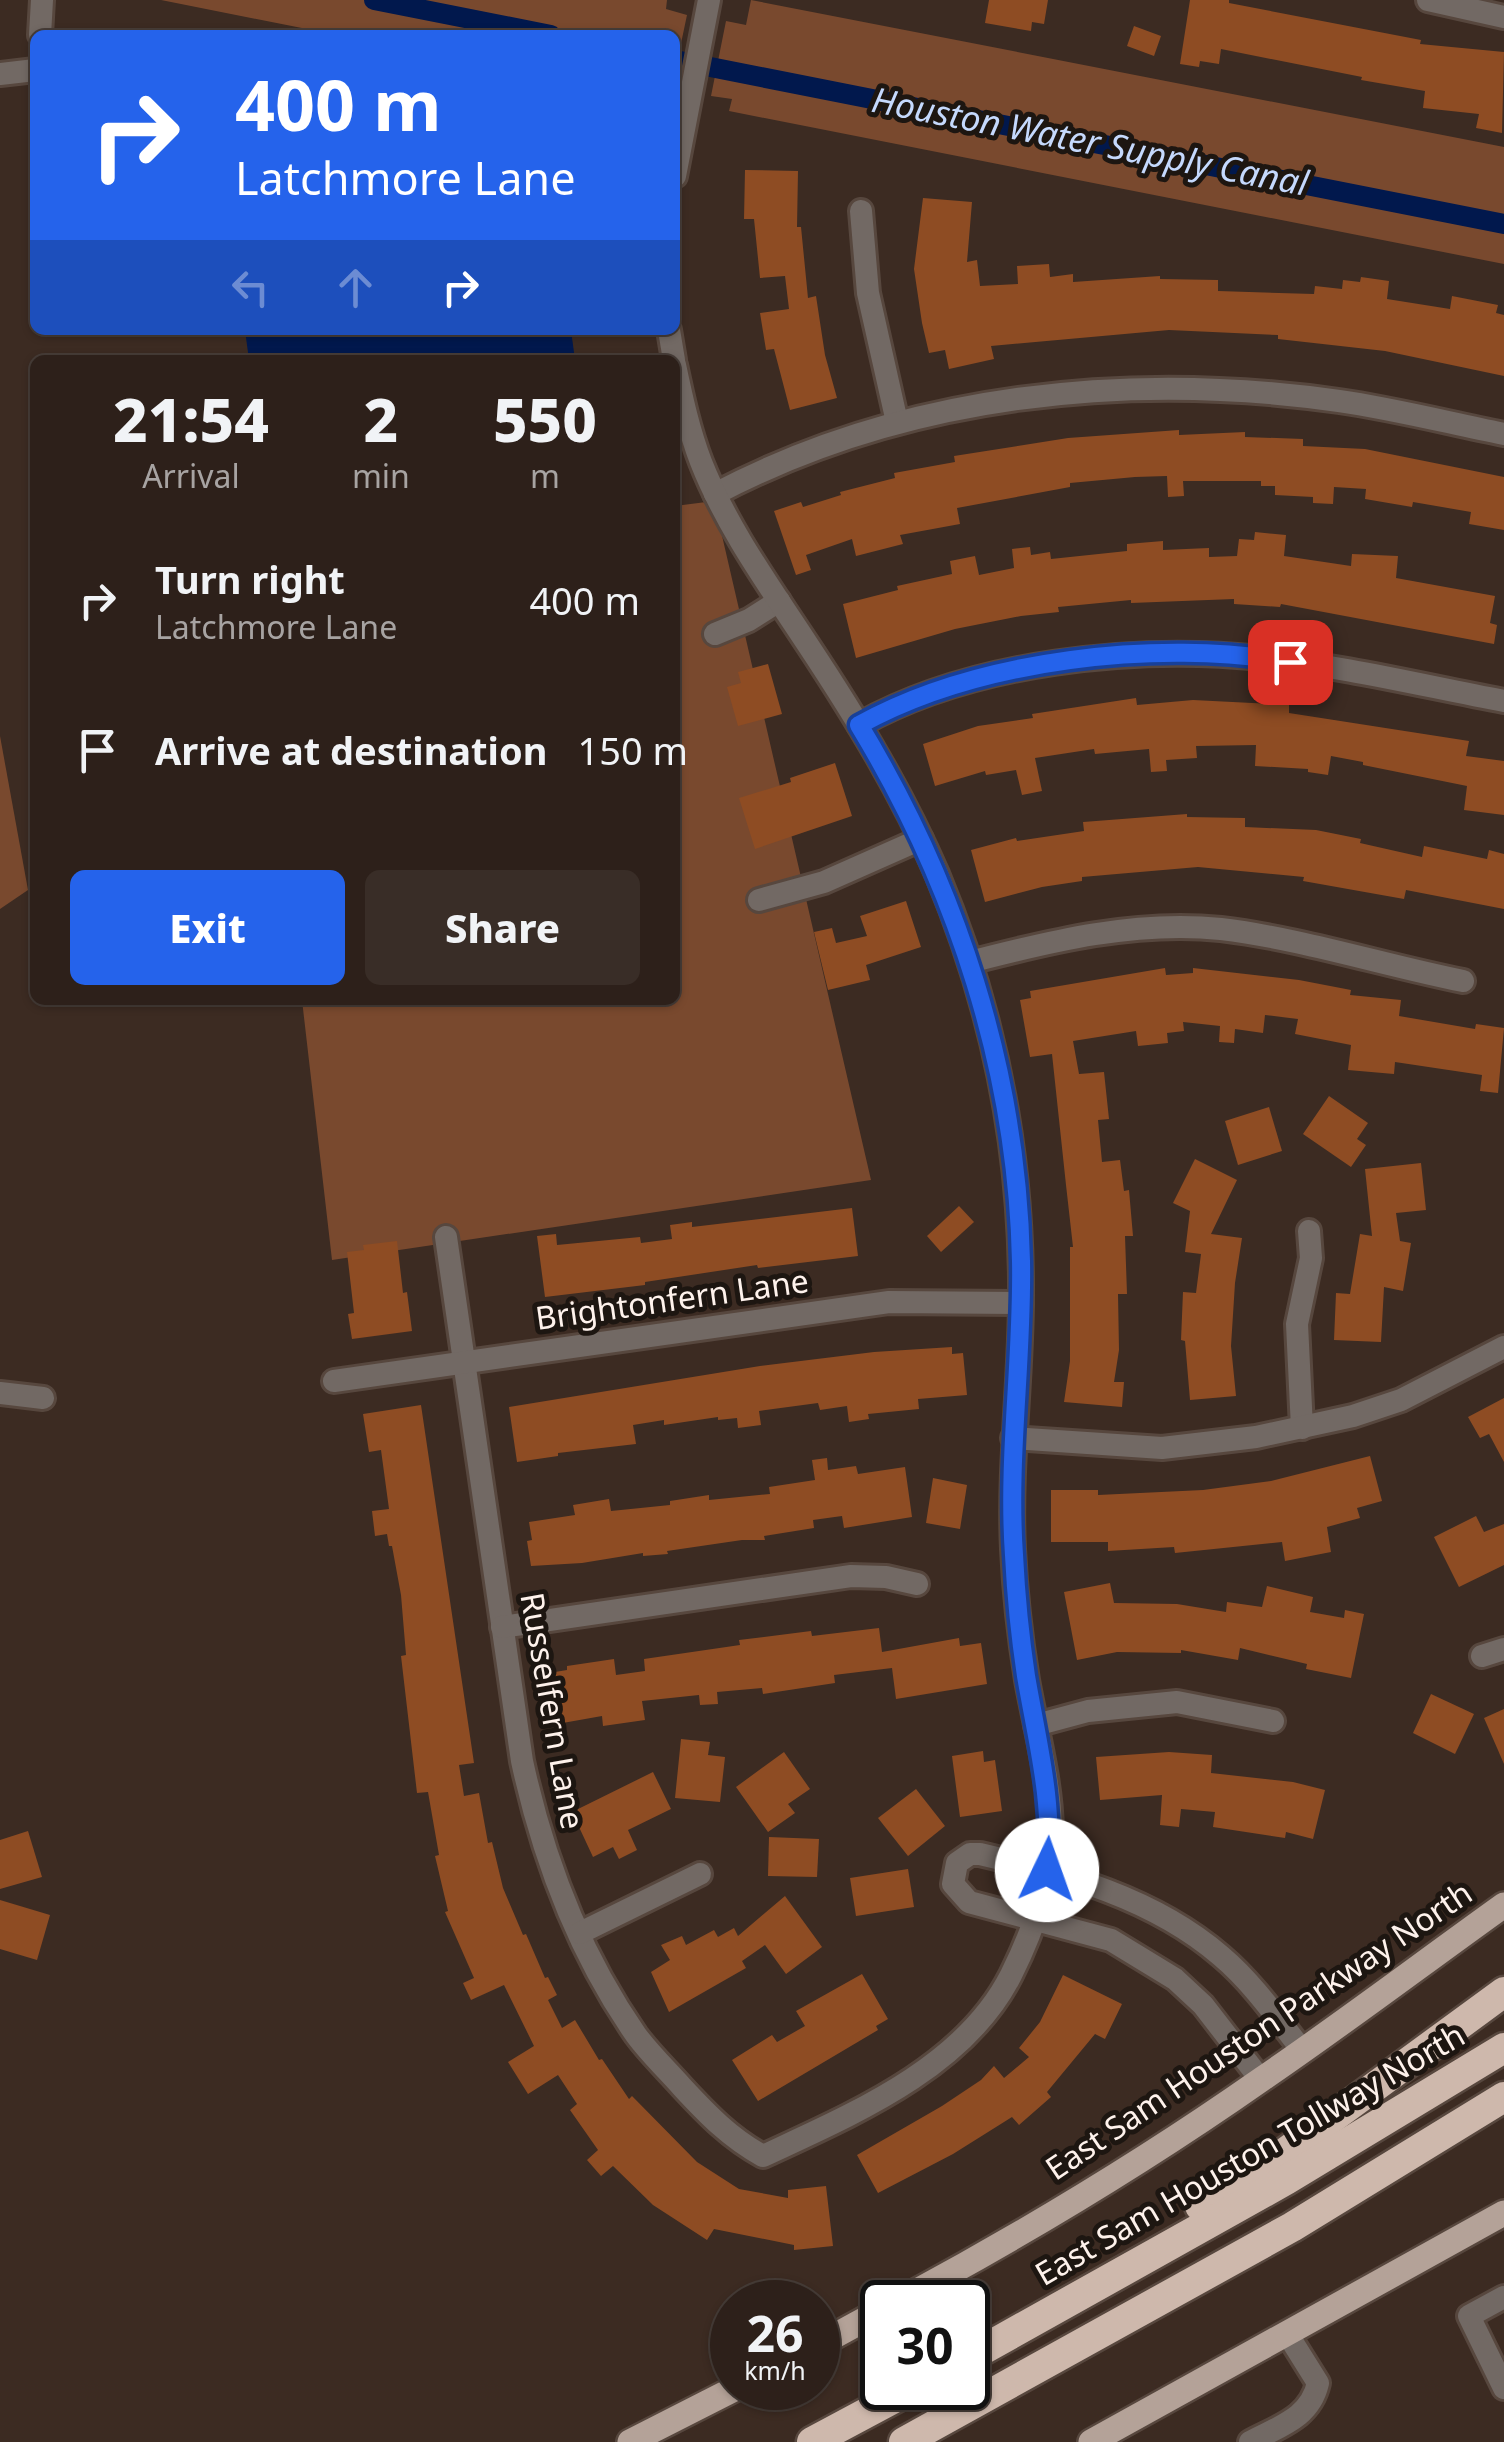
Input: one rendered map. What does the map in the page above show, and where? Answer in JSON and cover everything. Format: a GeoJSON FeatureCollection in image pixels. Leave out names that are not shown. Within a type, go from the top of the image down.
{"type":"FeatureCollection","features":[{"type":"Feature","properties":{"kind":"highway"},"geometry":{"type":"LineString","coordinates":[[990,2346],[1031,2323],[1118,2257],[1284,2154],[1504,1992]]}},
{"type":"Feature","properties":{"kind":"highway","name":"East Sam Houston Tollway North"},"geometry":{"type":"LineString","coordinates":[[1031,2323],[1269,2189],[1504,2048]]}},
{"type":"Feature","properties":{"kind":"highway"},"geometry":{"type":"LineString","coordinates":[[904,2442],[1292,2227],[1504,2097]]}},
{"type":"Feature","properties":{"kind":"highway"},"geometry":{"type":"LineString","coordinates":[[812,2442],[872,2410]]}},
{"type":"Feature","properties":{"kind":"main road","name":"East Sam Houston Parkway North"},"geometry":{"type":"LineString","coordinates":[[937,2280],[1025,2231],[1261,2080],[1504,1905]]}},
{"type":"Feature","properties":{"kind":"main road"},"geometry":{"type":"LineString","coordinates":[[1091,2442],[1504,2213]]}},
{"type":"Feature","properties":{"kind":"main road"},"geometry":{"type":"LineString","coordinates":[[630,2442],[710,2401]]}},
{"type":"Feature","properties":{"kind":"street"},"geometry":{"type":"LineString","coordinates":[[40,30],[42,0]]}},
{"type":"Feature","properties":{"kind":"street"},"geometry":{"type":"LineString","coordinates":[[1428,0],[1504,16]]}},
{"type":"Feature","properties":{"kind":"street"},"geometry":{"type":"LineString","coordinates":[[680,150],[707,10]]}},
{"type":"Feature","properties":{"kind":"street"},"geometry":{"type":"LineString","coordinates":[[0,74],[30,71]]}},
{"type":"Feature","properties":{"kind":"street"},"geometry":{"type":"LineString","coordinates":[[860,211],[868,292],[896,422]]}},
{"type":"Feature","properties":{"kind":"street"},"geometry":{"type":"LineString","coordinates":[[680,387],[690,428],[715,494],[904,802],[970,962],[995,1053],[1018,1194],[1022,1302],[1012,1490],[1016,1585],[1047,1782],[1051,1833],[1036,1919]]}},
{"type":"Feature","properties":{"kind":"street"},"geometry":{"type":"LineString","coordinates":[[715,494],[804,454],[896,422],[1065,392],[1238,392],[1335,400],[1504,434]]}},
{"type":"Feature","properties":{"kind":"street"},"geometry":{"type":"LineString","coordinates":[[715,634],[749,620],[778,600]]}},
{"type":"Feature","properties":{"kind":"street"},"geometry":{"type":"LineString","coordinates":[[859,725],[920,697],[1014,672],[1158,655],[1266,658],[1504,701]]}},
{"type":"Feature","properties":{"kind":"street"},"geometry":{"type":"LineString","coordinates":[[759,900],[824,882],[921,839]]}},
{"type":"Feature","properties":{"kind":"street"},"geometry":{"type":"LineString","coordinates":[[970,962],[1077,937],[1198,928],[1299,944],[1463,981]]}},
{"type":"Feature","properties":{"kind":"street"},"geometry":{"type":"LineString","coordinates":[[1302,1428],[1296,1324],[1311,1258],[1309,1231]]}},
{"type":"Feature","properties":{"kind":"street","name":"Russelfern Lane"},"geometry":{"type":"LineString","coordinates":[[446,1237],[502,1627],[534,1814],[548,1859],[580,1932],[639,2039],[707,2115],[744,2146],[763,2156],[871,2102],[962,2040],[997,1998],[1036,1919]]}},
{"type":"Feature","properties":{"kind":"street","name":"Brightonfern Lane"},"geometry":{"type":"LineString","coordinates":[[334,1381],[888,1302],[1022,1302]]}},
{"type":"Feature","properties":{"kind":"street"},"geometry":{"type":"LineString","coordinates":[[1014,1438],[1162,1448],[1210,1445],[1302,1428],[1401,1400],[1504,1347]]}},
{"type":"Feature","properties":{"kind":"street"},"geometry":{"type":"LineString","coordinates":[[0,1393],[44,1398]]}},
{"type":"Feature","properties":{"kind":"street"},"geometry":{"type":"LineString","coordinates":[[502,1627],[851,1576],[917,1584]]}},
{"type":"Feature","properties":{"kind":"street"},"geometry":{"type":"LineString","coordinates":[[1036,1725],[1088,1711],[1177,1702],[1274,1720]]}},
{"type":"Feature","properties":{"kind":"street"},"geometry":{"type":"LineString","coordinates":[[1261,2080],[1203,2004],[1175,1979],[1111,1940],[970,1902],[953,1884],[958,1862],[970,1854],[1047,1870],[1114,1893],[1189,1931],[1224,1958],[1254,1989],[1302,2050]]}},
{"type":"Feature","properties":{"kind":"street"},"geometry":{"type":"LineString","coordinates":[[580,1932],[700,1874]]}},
{"type":"Feature","properties":{"kind":"street"},"geometry":{"type":"LineString","coordinates":[[1504,2297],[1469,2316],[1504,2388]]}},
{"type":"Feature","properties":{"kind":"street"},"geometry":{"type":"LineString","coordinates":[[1250,2442],[1287,2433],[1314,2401],[1318,2382],[1288,2334]]}},
{"type":"Feature","properties":{"kind":"shaded area"},"geometry":{"type":"Polygon","coordinates":[[[161,0],[667,0],[666,9],[687,15],[680,48],[680,30],[312,30],[161,0]]]}},
{"type":"Feature","properties":{"kind":"shaded area"},"geometry":{"type":"Polygon","coordinates":[[[751,0],[1504,147],[1504,264],[729,111],[732,99],[711,96],[726,21],[746,25],[751,0]]]}},
{"type":"Feature","properties":{"kind":"shaded area"},"geometry":{"type":"Polygon","coordinates":[[[714,501],[871,1180],[332,1260],[303,1005],[680,1005],[680,505],[714,501]]]}},
{"type":"Feature","properties":{"kind":"shaded area"},"geometry":{"type":"Polygon","coordinates":[[[0,736],[28,890],[0,909],[0,736]]]}},
{"type":"Feature","properties":{"kind":"water"},"geometry":{"type":"Polygon","coordinates":[[[246,335],[572,335],[574,355],[248,355],[246,335]]]}},
{"type":"Feature","properties":{"kind":"building"},"geometry":{"type":"Polygon","coordinates":[[[989,0],[1048,0],[1044,24],[1032,22],[1031,31],[985,23],[989,0]]]}},
{"type":"Feature","properties":{"kind":"building"},"geometry":{"type":"Polygon","coordinates":[[[1190,0],[1229,0],[1421,40],[1420,44],[1504,52],[1502,133],[1476,128],[1479,114],[1423,108],[1425,91],[1361,80],[1362,77],[1221,49],[1219,64],[1180,64],[1190,0]]]}},
{"type":"Feature","properties":{"kind":"building"},"geometry":{"type":"Polygon","coordinates":[[[1134,26],[1161,36],[1154,56],[1127,46],[1134,26]]]}},
{"type":"Feature","properties":{"kind":"building"},"geometry":{"type":"Polygon","coordinates":[[[745,170],[798,171],[797,227],[801,227],[808,298],[816,296],[825,355],[837,398],[790,410],[774,349],[766,350],[760,313],[789,309],[785,276],[760,278],[754,219],[744,219],[745,170]]]}},
{"type":"Feature","properties":{"kind":"building"},"geometry":{"type":"Polygon","coordinates":[[[923,198],[972,202],[967,262],[977,260],[980,286],[1018,284],[1017,266],[1049,264],[1050,277],[1073,274],[1073,282],[1160,276],[1218,280],[1218,291],[1314,294],[1315,286],[1342,289],[1343,280],[1360,282],[1361,277],[1389,281],[1387,299],[1450,309],[1452,296],[1498,305],[1496,313],[1504,315],[1504,376],[1385,351],[1278,339],[1278,335],[1169,330],[991,346],[994,359],[949,369],[945,350],[929,353],[922,323],[914,269],[923,198]]]}},
{"type":"Feature","properties":{"kind":"building"},"geometry":{"type":"Polygon","coordinates":[[[1179,430],[1179,435],[1245,432],[1245,437],[1303,439],[1303,446],[1365,449],[1504,477],[1504,530],[1469,524],[1471,512],[1365,499],[1366,489],[1334,487],[1333,504],[1313,503],[1313,497],[1275,495],[1275,486],[1261,486],[1261,481],[1183,481],[1184,496],[1168,497],[1167,476],[1135,477],[1070,483],[1070,487],[957,508],[960,524],[900,535],[903,544],[856,556],[852,539],[806,555],[811,570],[796,575],[774,511],[801,502],[803,507],[841,495],[840,492],[895,478],[894,473],[955,462],[954,456],[1068,438],[1179,430]]]}},
{"type":"Feature","properties":{"kind":"building"},"geometry":{"type":"Polygon","coordinates":[[[1255,532],[1286,535],[1284,556],[1351,566],[1352,554],[1398,556],[1396,578],[1495,596],[1490,623],[1497,625],[1494,644],[1281,604],[1234,604],[1234,599],[1131,600],[1058,607],[1059,612],[955,629],[856,658],[843,604],[898,590],[897,586],[952,574],[950,561],[975,556],[979,575],[1014,568],[1012,549],[1030,547],[1031,555],[1050,552],[1051,559],[1127,551],[1127,544],[1163,541],[1163,550],[1209,548],[1209,557],[1237,556],[1239,539],[1254,540],[1255,532]]]}},
{"type":"Feature","properties":{"kind":"building"},"geometry":{"type":"Polygon","coordinates":[[[768,664],[782,714],[738,726],[727,687],[741,683],[738,672],[768,664]]]}},
{"type":"Feature","properties":{"kind":"building"},"geometry":{"type":"Polygon","coordinates":[[[1136,698],[1137,705],[1193,700],[1289,705],[1289,713],[1469,741],[1466,756],[1504,761],[1504,815],[1464,810],[1467,786],[1363,762],[1331,756],[1328,775],[1308,769],[1255,766],[1256,745],[1196,746],[1197,758],[1166,760],[1167,771],[1151,772],[1149,749],[1095,754],[1094,749],[1035,758],[1042,791],[1022,795],[1016,770],[986,775],[985,771],[935,786],[923,744],[978,726],[1033,718],[1032,714],[1136,698]]]}},
{"type":"Feature","properties":{"kind":"building"},"geometry":{"type":"Polygon","coordinates":[[[835,763],[852,816],[755,849],[739,798],[835,763]]]}},
{"type":"Feature","properties":{"kind":"building"},"geometry":{"type":"Polygon","coordinates":[[[1187,814],[1245,818],[1245,827],[1316,830],[1422,857],[1424,846],[1487,859],[1489,850],[1504,854],[1504,909],[1406,890],[1404,899],[1303,881],[1304,877],[1198,867],[1082,877],[1082,881],[985,902],[971,850],[1016,838],[1017,841],[1084,831],[1083,822],[1187,814]]]}},
{"type":"Feature","properties":{"kind":"building"},"geometry":{"type":"Polygon","coordinates":[[[906,901],[921,947],[866,965],[870,980],[828,990],[814,932],[832,928],[836,943],[867,936],[860,916],[906,901]]]}},
{"type":"Feature","properties":{"kind":"building"},"geometry":{"type":"Polygon","coordinates":[[[1165,968],[1166,975],[1193,973],[1193,968],[1299,980],[1351,990],[1350,995],[1401,1000],[1399,1016],[1475,1029],[1476,1024],[1504,1028],[1498,1093],[1480,1091],[1482,1075],[1395,1062],[1394,1074],[1348,1070],[1351,1045],[1295,1034],[1298,1019],[1265,1015],[1263,1033],[1235,1029],[1234,1043],[1219,1042],[1220,1026],[1183,1022],[1184,1031],[1167,1033],[1168,1043],[1138,1046],[1136,1031],[1073,1041],[1079,1074],[1104,1072],[1109,1119],[1098,1120],[1102,1162],[1120,1160],[1124,1191],[1129,1190],[1133,1236],[1125,1236],[1127,1294],[1118,1294],[1119,1350],[1114,1382],[1124,1382],[1122,1407],[1064,1402],[1070,1361],[1073,1247],[1052,1054],[1030,1057],[1020,1000],[1031,998],[1030,991],[1165,968]]]}},
{"type":"Feature","properties":{"kind":"building"},"geometry":{"type":"Polygon","coordinates":[[[1329,1096],[1368,1123],[1357,1139],[1366,1145],[1351,1167],[1303,1134],[1329,1096]]]}},
{"type":"Feature","properties":{"kind":"building"},"geometry":{"type":"Polygon","coordinates":[[[1269,1107],[1282,1151],[1238,1165],[1225,1121],[1269,1107]]]}},
{"type":"Feature","properties":{"kind":"building"},"geometry":{"type":"Polygon","coordinates":[[[1195,1159],[1237,1180],[1211,1234],[1242,1238],[1231,1346],[1236,1396],[1190,1400],[1185,1341],[1181,1340],[1183,1292],[1196,1293],[1201,1254],[1185,1252],[1190,1211],[1173,1203],[1195,1159]]]}},
{"type":"Feature","properties":{"kind":"building"},"geometry":{"type":"Polygon","coordinates":[[[1421,1163],[1426,1210],[1396,1213],[1400,1241],[1411,1243],[1403,1291],[1384,1287],[1381,1342],[1334,1340],[1336,1293],[1350,1294],[1360,1234],[1372,1236],[1365,1169],[1421,1163]]]}},
{"type":"Feature","properties":{"kind":"building"},"geometry":{"type":"Polygon","coordinates":[[[959,1206],[974,1222],[941,1252],[927,1236],[959,1206]]]}},
{"type":"Feature","properties":{"kind":"building"},"geometry":{"type":"Polygon","coordinates":[[[852,1208],[858,1256],[758,1268],[757,1265],[645,1285],[545,1297],[537,1236],[556,1234],[557,1245],[640,1237],[641,1243],[672,1239],[670,1225],[692,1222],[692,1227],[852,1208]]]}},
{"type":"Feature","properties":{"kind":"building"},"geometry":{"type":"Polygon","coordinates":[[[397,1241],[412,1331],[352,1339],[348,1314],[354,1313],[347,1252],[364,1250],[363,1245],[397,1241]]]}},
{"type":"Feature","properties":{"kind":"building"},"geometry":{"type":"Polygon","coordinates":[[[952,1347],[952,1354],[963,1353],[967,1395],[918,1399],[919,1409],[868,1414],[869,1419],[849,1422],[847,1406],[820,1410],[818,1403],[759,1411],[761,1425],[738,1428],[737,1418],[664,1425],[664,1420],[633,1425],[636,1444],[517,1462],[509,1407],[760,1366],[952,1347]]]}},
{"type":"Feature","properties":{"kind":"building"},"geometry":{"type":"Polygon","coordinates":[[[1504,1398],[1504,1462],[1489,1434],[1480,1438],[1468,1417],[1504,1398]]]}},
{"type":"Feature","properties":{"kind":"building"},"geometry":{"type":"Polygon","coordinates":[[[421,1405],[474,1763],[459,1765],[464,1796],[479,1793],[488,1843],[492,1842],[503,1888],[523,1935],[526,1934],[557,1995],[548,2000],[562,2028],[575,2020],[629,2099],[632,2096],[697,2162],[739,2189],[788,2198],[788,2190],[826,2186],[833,2246],[794,2250],[794,2245],[714,2229],[707,2240],[653,2205],[613,2166],[601,2176],[587,2160],[598,2150],[570,2110],[577,2104],[558,2075],[528,2094],[508,2062],[534,2046],[504,1985],[471,2000],[463,1983],[474,1978],[445,1912],[448,1911],[435,1856],[439,1855],[428,1792],[417,1793],[401,1656],[406,1655],[401,1595],[392,1546],[387,1534],[375,1536],[372,1511],[389,1509],[381,1450],[369,1452],[363,1414],[421,1405]]]}},
{"type":"Feature","properties":{"kind":"building"},"geometry":{"type":"Polygon","coordinates":[[[1370,1456],[1382,1501],[1357,1508],[1360,1518],[1327,1527],[1331,1552],[1285,1561],[1282,1542],[1175,1553],[1174,1547],[1108,1551],[1108,1542],[1051,1542],[1051,1490],[1098,1490],[1098,1495],[1203,1490],[1271,1481],[1370,1456]]]}},
{"type":"Feature","properties":{"kind":"building"},"geometry":{"type":"Polygon","coordinates":[[[827,1458],[828,1470],[856,1466],[858,1474],[905,1467],[912,1517],[844,1528],[842,1516],[813,1520],[814,1528],[764,1536],[765,1540],[742,1540],[667,1551],[668,1554],[643,1553],[531,1566],[529,1522],[575,1515],[573,1505],[609,1499],[611,1511],[670,1505],[670,1501],[709,1495],[709,1500],[770,1494],[769,1487],[815,1480],[812,1460],[827,1458]]]}},
{"type":"Feature","properties":{"kind":"building"},"geometry":{"type":"Polygon","coordinates":[[[933,1478],[967,1485],[960,1529],[926,1523],[933,1478]]]}},
{"type":"Feature","properties":{"kind":"building"},"geometry":{"type":"Polygon","coordinates":[[[1476,1516],[1484,1532],[1504,1524],[1504,1565],[1459,1587],[1434,1537],[1476,1516]]]}},
{"type":"Feature","properties":{"kind":"building"},"geometry":{"type":"Polygon","coordinates":[[[1110,1583],[1114,1603],[1177,1604],[1226,1612],[1227,1602],[1262,1607],[1267,1586],[1313,1597],[1310,1612],[1344,1618],[1345,1610],[1364,1614],[1351,1678],[1306,1669],[1307,1664],[1240,1648],[1238,1660],[1181,1650],[1117,1652],[1077,1660],[1064,1592],[1110,1583]]]}},
{"type":"Feature","properties":{"kind":"building"},"geometry":{"type":"Polygon","coordinates":[[[879,1628],[882,1652],[959,1638],[960,1646],[981,1643],[987,1684],[896,1699],[892,1668],[834,1675],[835,1683],[763,1694],[762,1688],[717,1692],[718,1704],[700,1705],[699,1695],[642,1701],[645,1720],[603,1726],[602,1716],[557,1724],[549,1673],[567,1670],[567,1666],[614,1659],[616,1675],[645,1671],[644,1659],[740,1645],[739,1640],[879,1628]]]}},
{"type":"Feature","properties":{"kind":"building"},"geometry":{"type":"Polygon","coordinates":[[[1431,1694],[1474,1714],[1455,1754],[1413,1733],[1431,1694]]]}},
{"type":"Feature","properties":{"kind":"building"},"geometry":{"type":"Polygon","coordinates":[[[1504,1709],[1504,1764],[1484,1718],[1504,1709]]]}},
{"type":"Feature","properties":{"kind":"building"},"geometry":{"type":"Polygon","coordinates":[[[681,1739],[710,1742],[708,1755],[725,1757],[720,1802],[675,1798],[681,1739]]]}},
{"type":"Feature","properties":{"kind":"building"},"geometry":{"type":"Polygon","coordinates":[[[983,1751],[984,1762],[995,1760],[1002,1811],[960,1817],[952,1756],[983,1751]]]}},
{"type":"Feature","properties":{"kind":"building"},"geometry":{"type":"Polygon","coordinates":[[[784,1752],[810,1789],[788,1804],[795,1813],[768,1832],[736,1787],[784,1752]]]}},
{"type":"Feature","properties":{"kind":"building"},"geometry":{"type":"Polygon","coordinates":[[[1169,1752],[1212,1755],[1211,1773],[1293,1782],[1325,1790],[1313,1839],[1286,1832],[1285,1838],[1213,1827],[1215,1812],[1181,1809],[1179,1827],[1160,1825],[1162,1795],[1100,1800],[1096,1757],[1169,1752]]]}},
{"type":"Feature","properties":{"kind":"building"},"geometry":{"type":"Polygon","coordinates":[[[653,1772],[671,1809],[628,1830],[637,1850],[619,1859],[613,1847],[593,1857],[572,1812],[653,1772]]]}},
{"type":"Feature","properties":{"kind":"building"},"geometry":{"type":"Polygon","coordinates":[[[916,1789],[945,1826],[908,1856],[878,1818],[916,1789]]]}},
{"type":"Feature","properties":{"kind":"building"},"geometry":{"type":"Polygon","coordinates":[[[28,1831],[42,1877],[0,1889],[0,1840],[28,1831]]]}},
{"type":"Feature","properties":{"kind":"building"},"geometry":{"type":"Polygon","coordinates":[[[769,1837],[819,1839],[817,1877],[768,1876],[769,1837]]]}},
{"type":"Feature","properties":{"kind":"building"},"geometry":{"type":"Polygon","coordinates":[[[908,1869],[914,1907],[856,1916],[850,1878],[908,1869]]]}},
{"type":"Feature","properties":{"kind":"building"},"geometry":{"type":"Polygon","coordinates":[[[785,1896],[822,1947],[786,1974],[765,1945],[742,1961],[746,1968],[669,2012],[651,1972],[670,1960],[661,1945],[682,1936],[686,1945],[714,1930],[718,1937],[734,1928],[738,1936],[785,1896]]]}},
{"type":"Feature","properties":{"kind":"building"},"geometry":{"type":"Polygon","coordinates":[[[0,1900],[50,1915],[37,1960],[0,1949],[0,1900]]]}},
{"type":"Feature","properties":{"kind":"building"},"geometry":{"type":"Polygon","coordinates":[[[862,1974],[888,2019],[876,2026],[878,2030],[758,2101],[732,2060],[772,2035],[777,2042],[805,2026],[796,2011],[862,1974]]]}},
{"type":"Feature","properties":{"kind":"building"},"geometry":{"type":"Polygon","coordinates":[[[1063,1975],[1122,2004],[1105,2039],[1095,2034],[1047,2092],[1051,2097],[1019,2125],[1012,2117],[953,2154],[878,2193],[857,2155],[942,2106],[981,2080],[994,2066],[1004,2078],[1029,2057],[1019,2048],[1040,2022],[1063,1975]]]}},
{"type":"Feature","properties":{"kind":"waterway","name":"Houston Water Supply Canal"},"geometry":{"type":"LineString","coordinates":[[374,0],[526,30]]}},
{"type":"Feature","properties":{"kind":"waterway","name":"Houston Water Supply Canal"},"geometry":{"type":"LineString","coordinates":[[680,61],[1504,224]]}},
{"type":"Feature","properties":{"kind":"route"},"geometry":{"type":"LineString","coordinates":[[1047,1870],[1051,1833],[1047,1782],[1026,1675],[1013,1550],[1012,1490],[1022,1302],[1018,1194],[1004,1094],[983,1004],[938,877],[904,802],[859,725],[933,693],[1058,664],[1216,654],[1290,662]]}}]}
